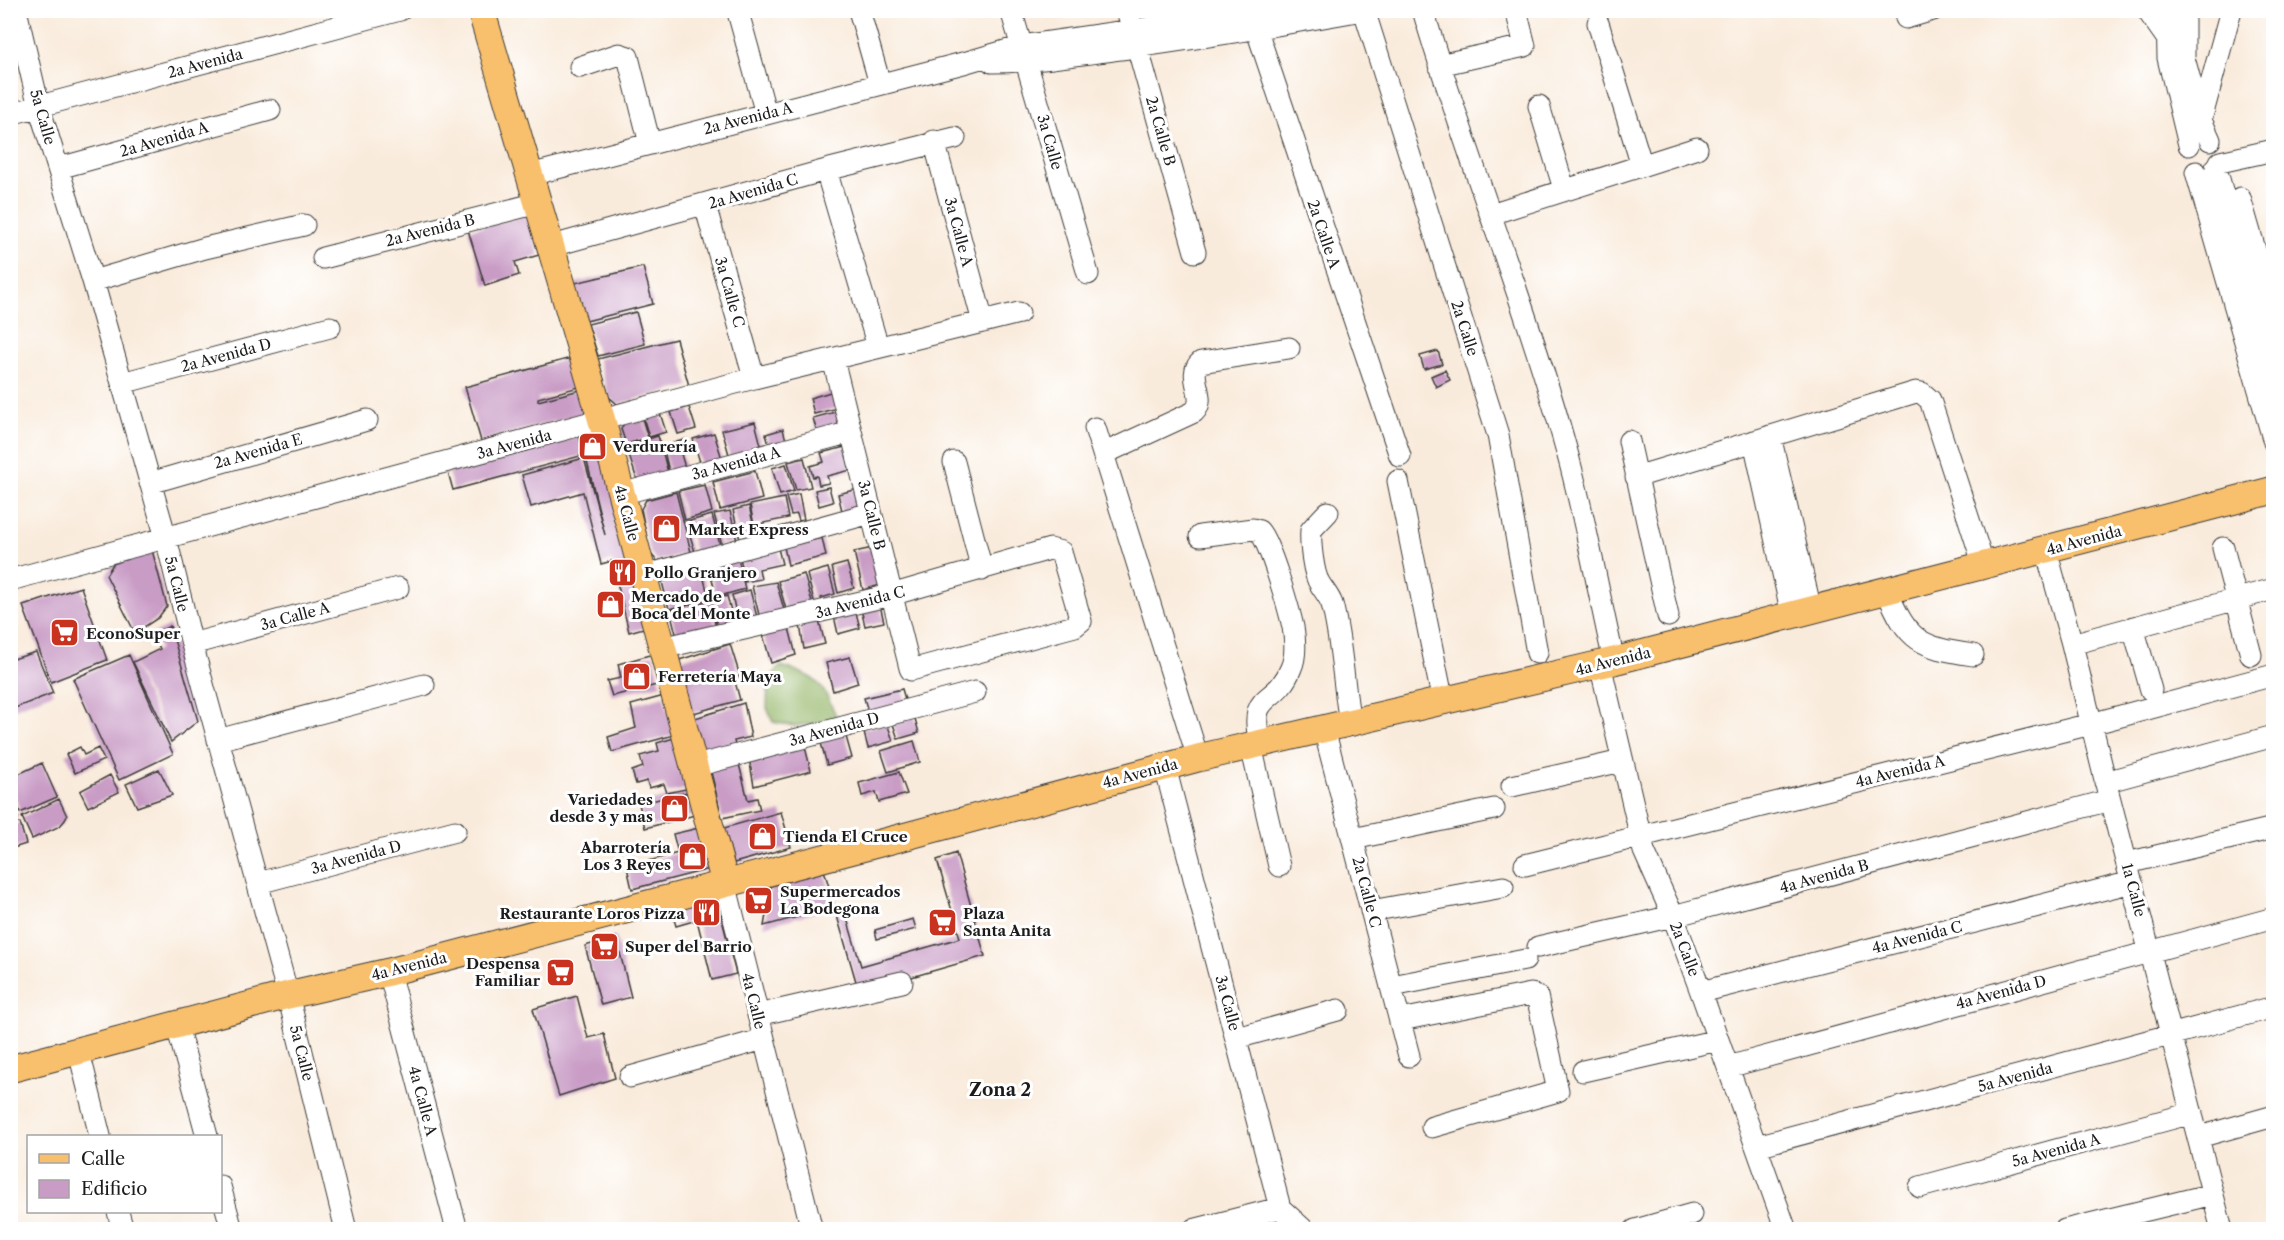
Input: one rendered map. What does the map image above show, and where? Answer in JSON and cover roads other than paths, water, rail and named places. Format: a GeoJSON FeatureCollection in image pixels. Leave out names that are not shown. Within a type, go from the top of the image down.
{"type":"FeatureCollection","features":[{"type":"Feature","properties":{"kind":"main road","name":"4a Calle"},"geometry":{"type":"LineString","coordinates":[[481,10],[602,421],[725,883]]}},
{"type":"Feature","properties":{"kind":"main road","name":"4a Avenida"},"geometry":{"type":"LineString","coordinates":[[10,1069],[288,995],[389,972],[1165,766],[1607,663],[2274,490]]}},
{"type":"Feature","properties":{"kind":"street","name":"5a Calle"},"geometry":{"type":"LineString","coordinates":[[16,10],[39,107],[93,280],[166,538],[192,644],[288,995],[346,1230]]}},
{"type":"Feature","properties":{"kind":"street","name":"2a Avenida"},"geometry":{"type":"LineString","coordinates":[[10,114],[400,10]]}},
{"type":"Feature","properties":{"kind":"street"},"geometry":{"type":"LineString","coordinates":[[859,10],[880,84]]}},
{"type":"Feature","properties":{"kind":"street","name":"3a Calle"},"geometry":{"type":"LineString","coordinates":[[1011,10],[1088,274]]}},
{"type":"Feature","properties":{"kind":"street","name":"2a Calle B"},"geometry":{"type":"LineString","coordinates":[[1127,10],[1195,252]]}},
{"type":"Feature","properties":{"kind":"street","name":"2a Avenida A"},"geometry":{"type":"LineString","coordinates":[[1252,18],[1272,10]]}},
{"type":"Feature","properties":{"kind":"street","name":"2a Avenida A"},"geometry":{"type":"LineString","coordinates":[[530,175],[967,62],[1136,39],[1252,18],[1363,10]]}},
{"type":"Feature","properties":{"kind":"street","name":"2a Calle"},"geometry":{"type":"LineString","coordinates":[[1363,10],[1498,435],[1536,653]]}},
{"type":"Feature","properties":{"kind":"street","name":"2a Calle"},"geometry":{"type":"LineString","coordinates":[[1423,10],[1439,64],[1491,213],[1567,453],[1607,663],[1622,761],[1639,836],[1673,916],[1786,1230]]}},
{"type":"Feature","properties":{"kind":"street"},"geometry":{"type":"LineString","coordinates":[[1439,64],[1525,46],[1516,10]]}},
{"type":"Feature","properties":{"kind":"street"},"geometry":{"type":"LineString","coordinates":[[1906,18],[1933,10]]}},
{"type":"Feature","properties":{"kind":"street"},"geometry":{"type":"LineString","coordinates":[[2147,10],[2166,37]]}},
{"type":"Feature","properties":{"kind":"street"},"geometry":{"type":"LineString","coordinates":[[2167,10],[2168,58],[2189,146],[2198,139],[2212,158],[2274,442]]}},
{"type":"Feature","properties":{"kind":"street"},"geometry":{"type":"LineString","coordinates":[[2184,10],[2184,58],[2274,380]]}},
{"type":"Feature","properties":{"kind":"street"},"geometry":{"type":"LineString","coordinates":[[2201,120],[2231,10]]}},
{"type":"Feature","properties":{"kind":"street"},"geometry":{"type":"LineString","coordinates":[[739,16],[766,114]]}},
{"type":"Feature","properties":{"kind":"street","name":"2a Calle A"},"geometry":{"type":"LineString","coordinates":[[1252,18],[1400,456]]}},
{"type":"Feature","properties":{"kind":"street"},"geometry":{"type":"LineString","coordinates":[[1598,22],[1642,166]]}},
{"type":"Feature","properties":{"kind":"street"},"geometry":{"type":"LineString","coordinates":[[580,67],[619,54],[628,57],[650,144]]}},
{"type":"Feature","properties":{"kind":"street"},"geometry":{"type":"LineString","coordinates":[[1539,106],[1564,189]]}},
{"type":"Feature","properties":{"kind":"street","name":"2a Avenida A"},"geometry":{"type":"LineString","coordinates":[[59,168],[270,110]]}},
{"type":"Feature","properties":{"kind":"street","name":"2a Avenida C"},"geometry":{"type":"LineString","coordinates":[[552,246],[826,170],[945,140]]}},
{"type":"Feature","properties":{"kind":"street","name":"3a Calle A"},"geometry":{"type":"LineString","coordinates":[[945,140],[983,322]]}},
{"type":"Feature","properties":{"kind":"street"},"geometry":{"type":"LineString","coordinates":[[1491,213],[1697,148]]}},
{"type":"Feature","properties":{"kind":"street"},"geometry":{"type":"LineString","coordinates":[[2212,158],[2274,150]]}},
{"type":"Feature","properties":{"kind":"street"},"geometry":{"type":"LineString","coordinates":[[826,170],[878,347]]}},
{"type":"Feature","properties":{"kind":"street"},"geometry":{"type":"LineString","coordinates":[[2240,198],[2274,315]]}},
{"type":"Feature","properties":{"kind":"street","name":"2a Avenida B"},"geometry":{"type":"LineString","coordinates":[[323,258],[538,203]]}},
{"type":"Feature","properties":{"kind":"street","name":"3a Calle C"},"geometry":{"type":"LineString","coordinates":[[705,205],[754,378]]}},
{"type":"Feature","properties":{"kind":"street"},"geometry":{"type":"LineString","coordinates":[[93,280],[304,225]]}},
{"type":"Feature","properties":{"kind":"street","name":"3a Avenida"},"geometry":{"type":"LineString","coordinates":[[10,580],[754,378],[1019,313]]}},
{"type":"Feature","properties":{"kind":"street","name":"2a Avenida D"},"geometry":{"type":"LineString","coordinates":[[122,383],[330,327]]}},
{"type":"Feature","properties":{"kind":"street"},"geometry":{"type":"LineString","coordinates":[[1103,454],[1199,408],[1195,373],[1196,366],[1201,362],[1289,348]]}},
{"type":"Feature","properties":{"kind":"street","name":"3a Calle B"},"geometry":{"type":"LineString","coordinates":[[833,359],[911,670]]}},
{"type":"Feature","properties":{"kind":"street"},"geometry":{"type":"LineString","coordinates":[[1636,477],[1916,392],[1922,393],[1930,400],[1984,566]]}},
{"type":"Feature","properties":{"kind":"street","name":"2a Avenida E"},"geometry":{"type":"LineString","coordinates":[[150,483],[367,420]]}},
{"type":"Feature","properties":{"kind":"street"},"geometry":{"type":"LineString","coordinates":[[1095,428],[1198,758]]}},
{"type":"Feature","properties":{"kind":"street","name":"3a Avenida A"},"geometry":{"type":"LineString","coordinates":[[621,494],[851,432]]}},
{"type":"Feature","properties":{"kind":"street"},"geometry":{"type":"LineString","coordinates":[[1762,439],[1802,613]]}},
{"type":"Feature","properties":{"kind":"street"},"geometry":{"type":"LineString","coordinates":[[1629,441],[1668,616]]}},
{"type":"Feature","properties":{"kind":"street"},"geometry":{"type":"LineString","coordinates":[[954,462],[982,570]]}},
{"type":"Feature","properties":{"kind":"street"},"geometry":{"type":"LineString","coordinates":[[1398,481],[1443,702]]}},
{"type":"Feature","properties":{"kind":"street","name":"2a Calle C"},"geometry":{"type":"LineString","coordinates":[[1328,512],[1310,531],[1319,583],[1332,604],[1339,640],[1337,726],[1353,839],[1410,1056]]}},
{"type":"Feature","properties":{"kind":"street"},"geometry":{"type":"LineString","coordinates":[[643,576],[871,513]]}},
{"type":"Feature","properties":{"kind":"street"},"geometry":{"type":"LineString","coordinates":[[1200,536],[1253,529],[1259,531],[1267,543],[1293,627],[1292,667],[1280,688],[1259,706],[1256,715],[1255,745],[1280,866]]}},
{"type":"Feature","properties":{"kind":"street"},"geometry":{"type":"LineString","coordinates":[[2223,548],[2251,655]]}},
{"type":"Feature","properties":{"kind":"street","name":"3a Avenida C"},"geometry":{"type":"LineString","coordinates":[[663,648],[891,595],[1055,549],[1061,552],[1080,613],[1081,621],[1075,626],[911,670]]}},
{"type":"Feature","properties":{"kind":"street","name":"1a Calle"},"geometry":{"type":"LineString","coordinates":[[2046,550],[2073,644],[2108,791],[2222,1230]]}},
{"type":"Feature","properties":{"kind":"street","name":"3a Calle A"},"geometry":{"type":"LineString","coordinates":[[192,644],[398,588]]}},
{"type":"Feature","properties":{"kind":"street"},"geometry":{"type":"LineString","coordinates":[[2073,644],[2274,589]]}},
{"type":"Feature","properties":{"kind":"street"},"geometry":{"type":"LineString","coordinates":[[1887,591],[1898,618],[1915,638],[1938,650],[1973,655]]}},
{"type":"Feature","properties":{"kind":"street"},"geometry":{"type":"LineString","coordinates":[[2133,627],[2151,690]]}},
{"type":"Feature","properties":{"kind":"street","name":"4a Avenida A"},"geometry":{"type":"LineString","coordinates":[[1525,865],[2091,724],[2274,675]]}},
{"type":"Feature","properties":{"kind":"street"},"geometry":{"type":"LineString","coordinates":[[218,740],[424,686]]}},
{"type":"Feature","properties":{"kind":"street","name":"3a Avenida D"},"geometry":{"type":"LineString","coordinates":[[692,766],[975,692]]}},
{"type":"Feature","properties":{"kind":"street","name":"4a Avenida B"},"geometry":{"type":"LineString","coordinates":[[1392,986],[1531,954],[1673,916],[2108,791],[2274,736]]}},
{"type":"Feature","properties":{"kind":"street"},"geometry":{"type":"LineString","coordinates":[[1512,786],[1622,761]]}},
{"type":"Feature","properties":{"kind":"street","name":"3a Calle"},"geometry":{"type":"LineString","coordinates":[[1165,766],[1280,1208]]}},
{"type":"Feature","properties":{"kind":"street"},"geometry":{"type":"LineString","coordinates":[[1353,839],[1494,809]]}},
{"type":"Feature","properties":{"kind":"street","name":"4a Avenida C"},"geometry":{"type":"LineString","coordinates":[[1701,992],[2129,873],[2274,828]]}},
{"type":"Feature","properties":{"kind":"street","name":"3a Avenida D"},"geometry":{"type":"LineString","coordinates":[[258,883],[455,831]]}},
{"type":"Feature","properties":{"kind":"street","name":"4a Calle"},"geometry":{"type":"LineString","coordinates":[[725,883],[812,1230]]}},
{"type":"Feature","properties":{"kind":"street"},"geometry":{"type":"LineString","coordinates":[[1371,911],[1503,887]]}},
{"type":"Feature","properties":{"kind":"street","name":"4a Avenida D"},"geometry":{"type":"LineString","coordinates":[[1728,1067],[2274,918]]}},
{"type":"Feature","properties":{"kind":"street","name":"4a Calle A"},"geometry":{"type":"LineString","coordinates":[[389,972],[457,1230]]}},
{"type":"Feature","properties":{"kind":"street"},"geometry":{"type":"LineString","coordinates":[[758,1015],[902,982]]}},
{"type":"Feature","properties":{"kind":"street"},"geometry":{"type":"LineString","coordinates":[[1401,1020],[1531,994],[1537,996],[1558,1091],[1432,1127]]}},
{"type":"Feature","properties":{"kind":"street","name":"5a Avenida"},"geometry":{"type":"LineString","coordinates":[[1757,1146],[2274,1007]]}},
{"type":"Feature","properties":{"kind":"street"},"geometry":{"type":"LineString","coordinates":[[1237,1038],[1338,1010]]}},
{"type":"Feature","properties":{"kind":"street"},"geometry":{"type":"LineString","coordinates":[[177,1026],[206,1135]]}},
{"type":"Feature","properties":{"kind":"street"},"geometry":{"type":"LineString","coordinates":[[630,1077],[764,1039]]}},
{"type":"Feature","properties":{"kind":"street"},"geometry":{"type":"LineString","coordinates":[[1583,1071],[1718,1040]]}},
{"type":"Feature","properties":{"kind":"street"},"geometry":{"type":"LineString","coordinates":[[79,1052],[100,1135]]}},
{"type":"Feature","properties":{"kind":"street","name":"5a Avenida A"},"geometry":{"type":"LineString","coordinates":[[1920,1187],[2192,1113]]}},
{"type":"Feature","properties":{"kind":"street"},"geometry":{"type":"LineString","coordinates":[[2199,1137],[2274,1116]]}},
{"type":"Feature","properties":{"kind":"street"},"geometry":{"type":"LineString","coordinates":[[222,1193],[232,1230]]}},
{"type":"Feature","properties":{"kind":"street"},"geometry":{"type":"LineString","coordinates":[[2065,1230],[2213,1194]]}},
{"type":"Feature","properties":{"kind":"street"},"geometry":{"type":"LineString","coordinates":[[1192,1230],[1225,1226],[1280,1208],[1304,1230]]}},
{"type":"Feature","properties":{"kind":"street"},"geometry":{"type":"LineString","coordinates":[[118,1213],[123,1230]]}},
{"type":"Feature","properties":{"kind":"street"},"geometry":{"type":"LineString","coordinates":[[1635,1230],[1692,1214]]}},
{"type":"Feature","properties":{"kind":"place","name":"Verdurería"},"geometry":{"type":"Point","coordinates":[592,446]}},
{"type":"Feature","properties":{"kind":"place","name":"Market Express"},"geometry":{"type":"Point","coordinates":[667,529]}},
{"type":"Feature","properties":{"kind":"place","name":"Pollo Granjero"},"geometry":{"type":"Point","coordinates":[623,572]}},
{"type":"Feature","properties":{"kind":"place","name":"Mercado de Boca del Monte"},"geometry":{"type":"Point","coordinates":[610,605]}},
{"type":"Feature","properties":{"kind":"place","name":"EconoSuper"},"geometry":{"type":"Point","coordinates":[65,633]}},
{"type":"Feature","properties":{"kind":"place","name":"Ferretería Maya"},"geometry":{"type":"Point","coordinates":[637,676]}},
{"type":"Feature","properties":{"kind":"place","name":"Variedades desde 3 y mas"},"geometry":{"type":"Point","coordinates":[674,808]}},
{"type":"Feature","properties":{"kind":"place","name":"Tienda El Cruce"},"geometry":{"type":"Point","coordinates":[762,836]}},
{"type":"Feature","properties":{"kind":"place","name":"Abarrotería Los 3 Reyes"},"geometry":{"type":"Point","coordinates":[692,856]}},
{"type":"Feature","properties":{"kind":"place","name":"Supermercados La Bodegona"},"geometry":{"type":"Point","coordinates":[759,900]}},
{"type":"Feature","properties":{"kind":"place","name":"Restaurante Loros Pizza"},"geometry":{"type":"Point","coordinates":[706,913]}},
{"type":"Feature","properties":{"kind":"place","name":"Plaza Santa Anita"},"geometry":{"type":"Point","coordinates":[942,922]}},
{"type":"Feature","properties":{"kind":"place","name":"Super del Barrio"},"geometry":{"type":"Point","coordinates":[604,946]}},
{"type":"Feature","properties":{"kind":"place","name":"Despensa Familiar"},"geometry":{"type":"Point","coordinates":[561,972]}},
{"type":"Feature","properties":{"kind":"district","name":"Zona 2"},"geometry":{"type":"Point","coordinates":[1000,1090]}}]}
